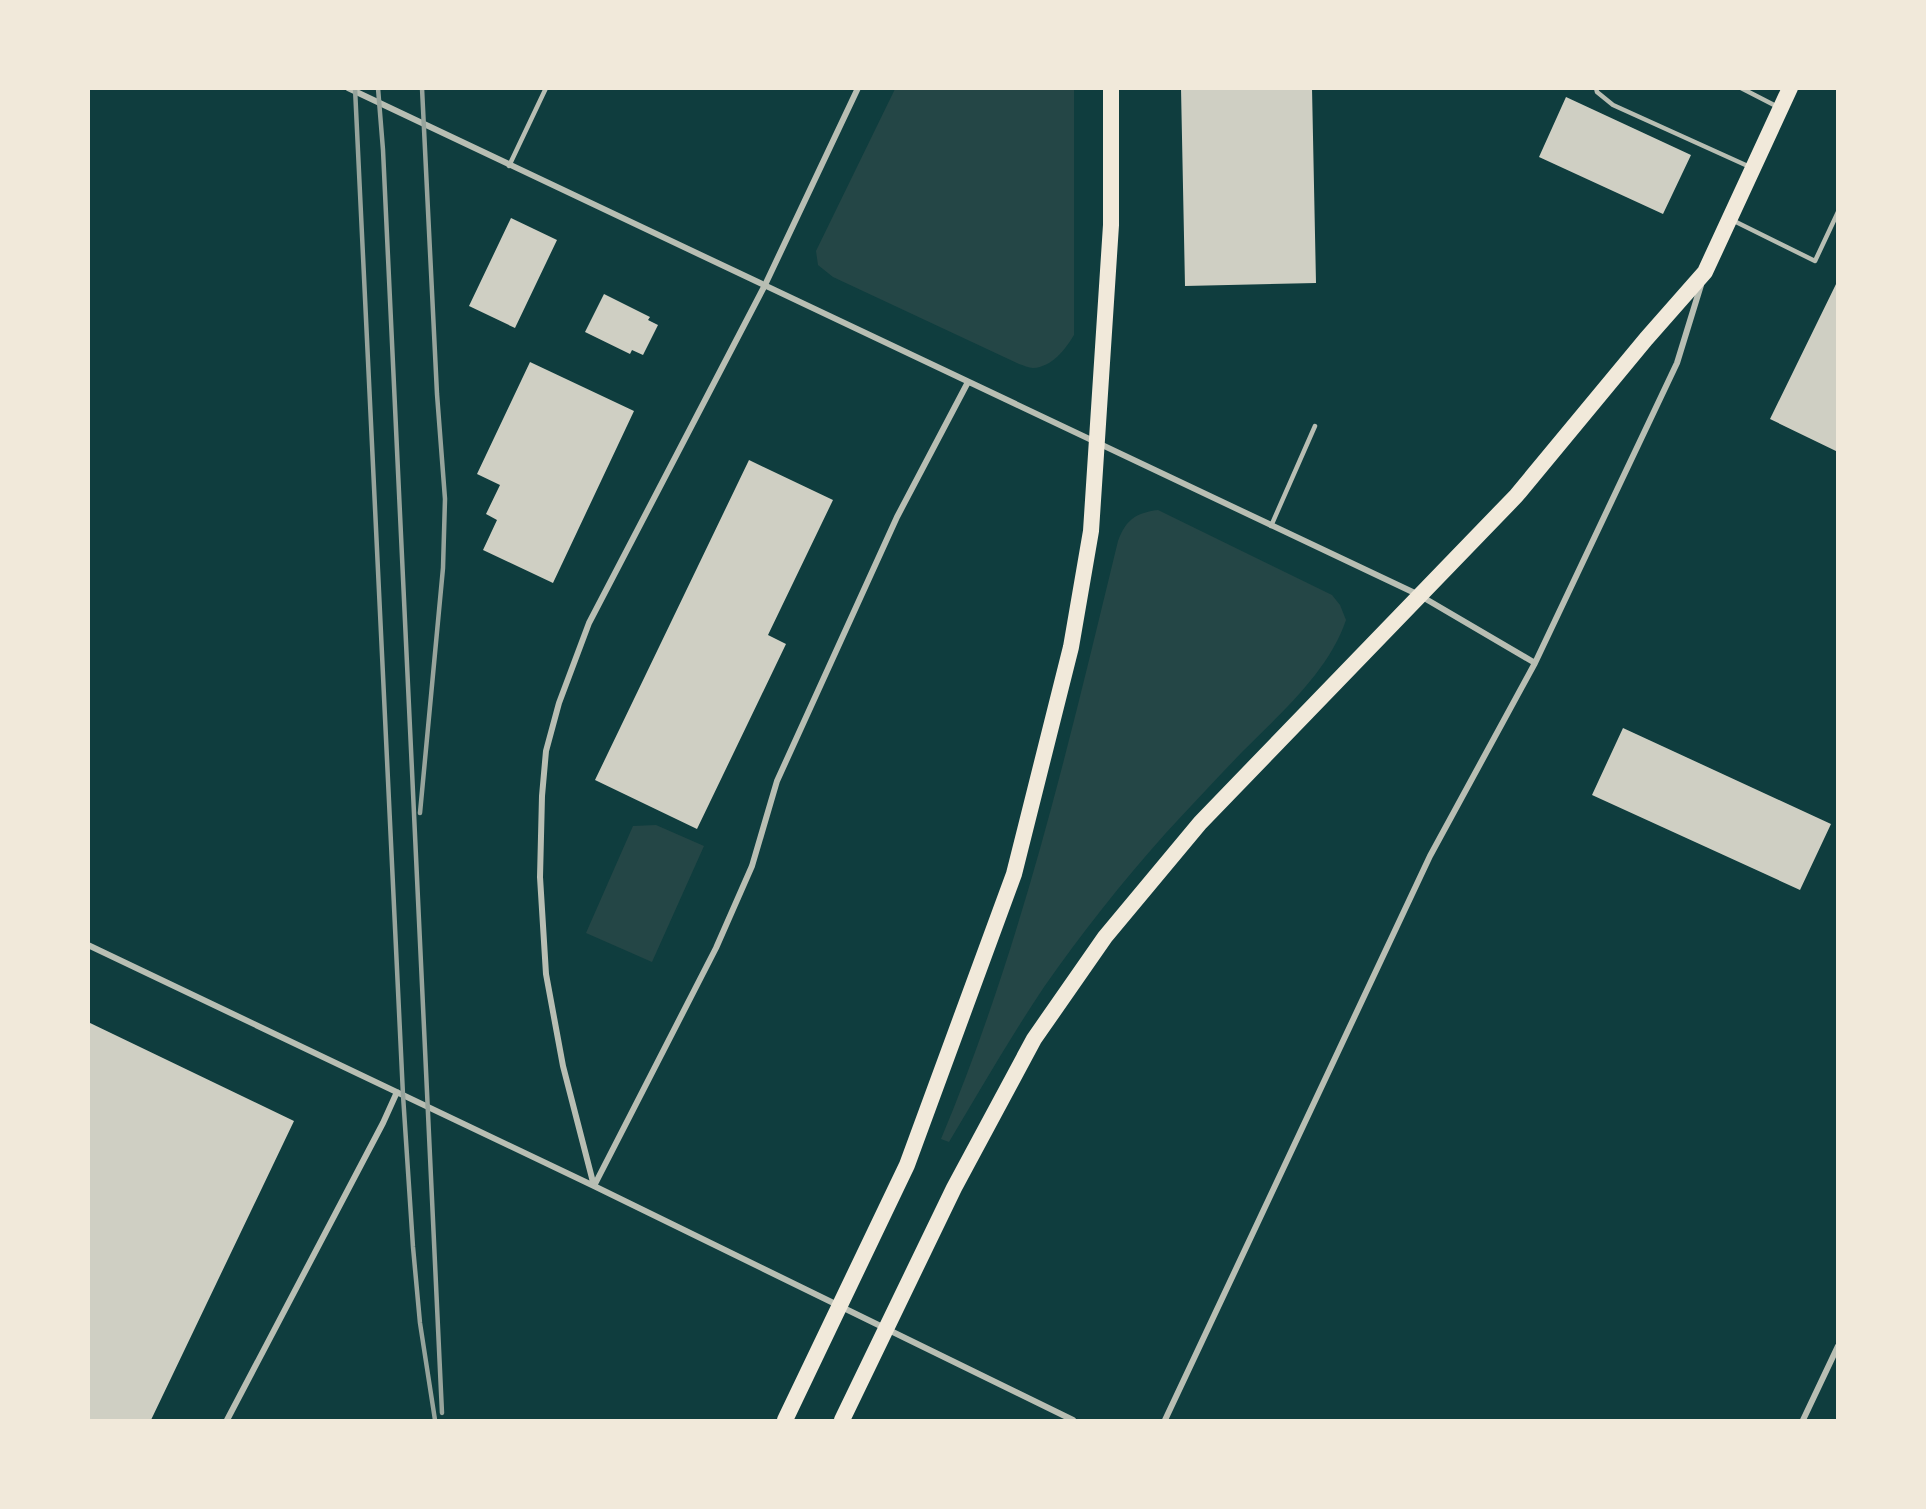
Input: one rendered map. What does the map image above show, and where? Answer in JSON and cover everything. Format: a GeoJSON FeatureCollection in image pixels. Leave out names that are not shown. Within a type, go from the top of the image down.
{"type":"FeatureCollection","features":[{"type":"Feature","properties":{"kind":"highway"},"geometry":{"type":"LineString","coordinates":[[785,1420],[907,1166],[1014,874],[1071,647],[1091,531],[1111,225],[1111,88]]}},
{"type":"Feature","properties":{"kind":"highway"},"geometry":{"type":"LineString","coordinates":[[842,1420],[954,1188],[1034,1039],[1105,937],[1200,823],[1516,496],[1646,339],[1705,272],[1790,88]]}},
{"type":"Feature","properties":{"kind":"street"},"geometry":{"type":"LineString","coordinates":[[348,88],[1419,596],[1535,663]]}},
{"type":"Feature","properties":{"kind":"street"},"geometry":{"type":"LineString","coordinates":[[594,1186],[563,1066],[546,974],[540,878],[542,796],[546,752],[560,704],[589,623],[765,285],[858,88]]}},
{"type":"Feature","properties":{"kind":"street"},"geometry":{"type":"LineString","coordinates":[[1166,1420],[1430,856],[1535,663],[1677,363],[1705,272]]}},
{"type":"Feature","properties":{"kind":"street"},"geometry":{"type":"LineString","coordinates":[[594,1186],[716,948],[752,866],[777,781],[897,517],[968,382]]}},
{"type":"Feature","properties":{"kind":"street"},"geometry":{"type":"LineString","coordinates":[[88,945],[594,1186],[1073,1420]]}},
{"type":"Feature","properties":{"kind":"street"},"geometry":{"type":"LineString","coordinates":[[227,1420],[383,1123],[397,1092]]}},
{"type":"Feature","properties":{"kind":"street"},"geometry":{"type":"LineString","coordinates":[[1803,1420],[1838,1346]]}},
{"type":"Feature","properties":{"kind":"lane"},"geometry":{"type":"LineString","coordinates":[[509,166],[546,88]]}},
{"type":"Feature","properties":{"kind":"lane"},"geometry":{"type":"LineString","coordinates":[[1596,88],[1597,92],[1613,105],[1752,168]]}},
{"type":"Feature","properties":{"kind":"lane"},"geometry":{"type":"LineString","coordinates":[[1742,88],[1780,108]]}},
{"type":"Feature","properties":{"kind":"lane"},"geometry":{"type":"LineString","coordinates":[[1729,219],[1815,261],[1838,212]]}},
{"type":"Feature","properties":{"kind":"lane"},"geometry":{"type":"LineString","coordinates":[[1271,526],[1315,426]]}},
{"type":"Feature","properties":{"kind":"shaded area"},"geometry":{"type":"Polygon","coordinates":[[[895,89],[1074,89],[1074,335],[1062,352],[1046,365],[1033,368],[1019,364],[833,277],[818,265],[816,251],[895,89]]]}},
{"type":"Feature","properties":{"kind":"shaded area"},"geometry":{"type":"Polygon","coordinates":[[[1158,510],[1332,595],[1340,605],[1346,620],[1328,657],[1302,691],[1165,834],[1087,928],[1031,1006],[949,1142],[941,1139],[996,993],[1042,843],[1118,541],[1124,528],[1132,519],[1143,513],[1158,510]]]}},
{"type":"Feature","properties":{"kind":"shaded area"},"geometry":{"type":"Polygon","coordinates":[[[656,825],[704,846],[652,962],[586,933],[633,826],[656,825]]]}},
{"type":"Feature","properties":{"kind":"building"},"geometry":{"type":"Polygon","coordinates":[[[1181,88],[1312,88],[1316,283],[1185,286],[1181,88]]]}},
{"type":"Feature","properties":{"kind":"building"},"geometry":{"type":"Polygon","coordinates":[[[1566,97],[1691,155],[1663,214],[1539,157],[1566,97]]]}},
{"type":"Feature","properties":{"kind":"building"},"geometry":{"type":"Polygon","coordinates":[[[511,218],[557,240],[515,328],[469,306],[511,218]]]}},
{"type":"Feature","properties":{"kind":"building"},"geometry":{"type":"Polygon","coordinates":[[[1838,280],[1838,452],[1770,419],[1838,280]]]}},
{"type":"Feature","properties":{"kind":"building"},"geometry":{"type":"Polygon","coordinates":[[[604,294],[650,317],[648,320],[658,325],[643,355],[632,350],[630,354],[585,332],[604,294]]]}},
{"type":"Feature","properties":{"kind":"building"},"geometry":{"type":"Polygon","coordinates":[[[530,362],[634,411],[553,583],[483,550],[497,520],[486,514],[500,485],[477,474],[530,362]]]}},
{"type":"Feature","properties":{"kind":"building"},"geometry":{"type":"Polygon","coordinates":[[[749,460],[833,500],[768,635],[786,644],[697,829],[595,780],[749,460]]]}},
{"type":"Feature","properties":{"kind":"building"},"geometry":{"type":"Polygon","coordinates":[[[1623,728],[1831,824],[1800,890],[1592,795],[1623,728]]]}},
{"type":"Feature","properties":{"kind":"building"},"geometry":{"type":"Polygon","coordinates":[[[88,1022],[294,1121],[151,1420],[88,1420],[88,1022]]]}},
{"type":"Feature","properties":{"kind":"railway"},"geometry":{"type":"LineString","coordinates":[[355,88],[403,1095],[420,1323],[435,1420]]}},
{"type":"Feature","properties":{"kind":"railway"},"geometry":{"type":"LineString","coordinates":[[378,88],[383,150],[442,1413]]}},
{"type":"Feature","properties":{"kind":"railway"},"geometry":{"type":"LineString","coordinates":[[420,813],[443,568],[445,499],[437,394],[422,88]]}}]}
